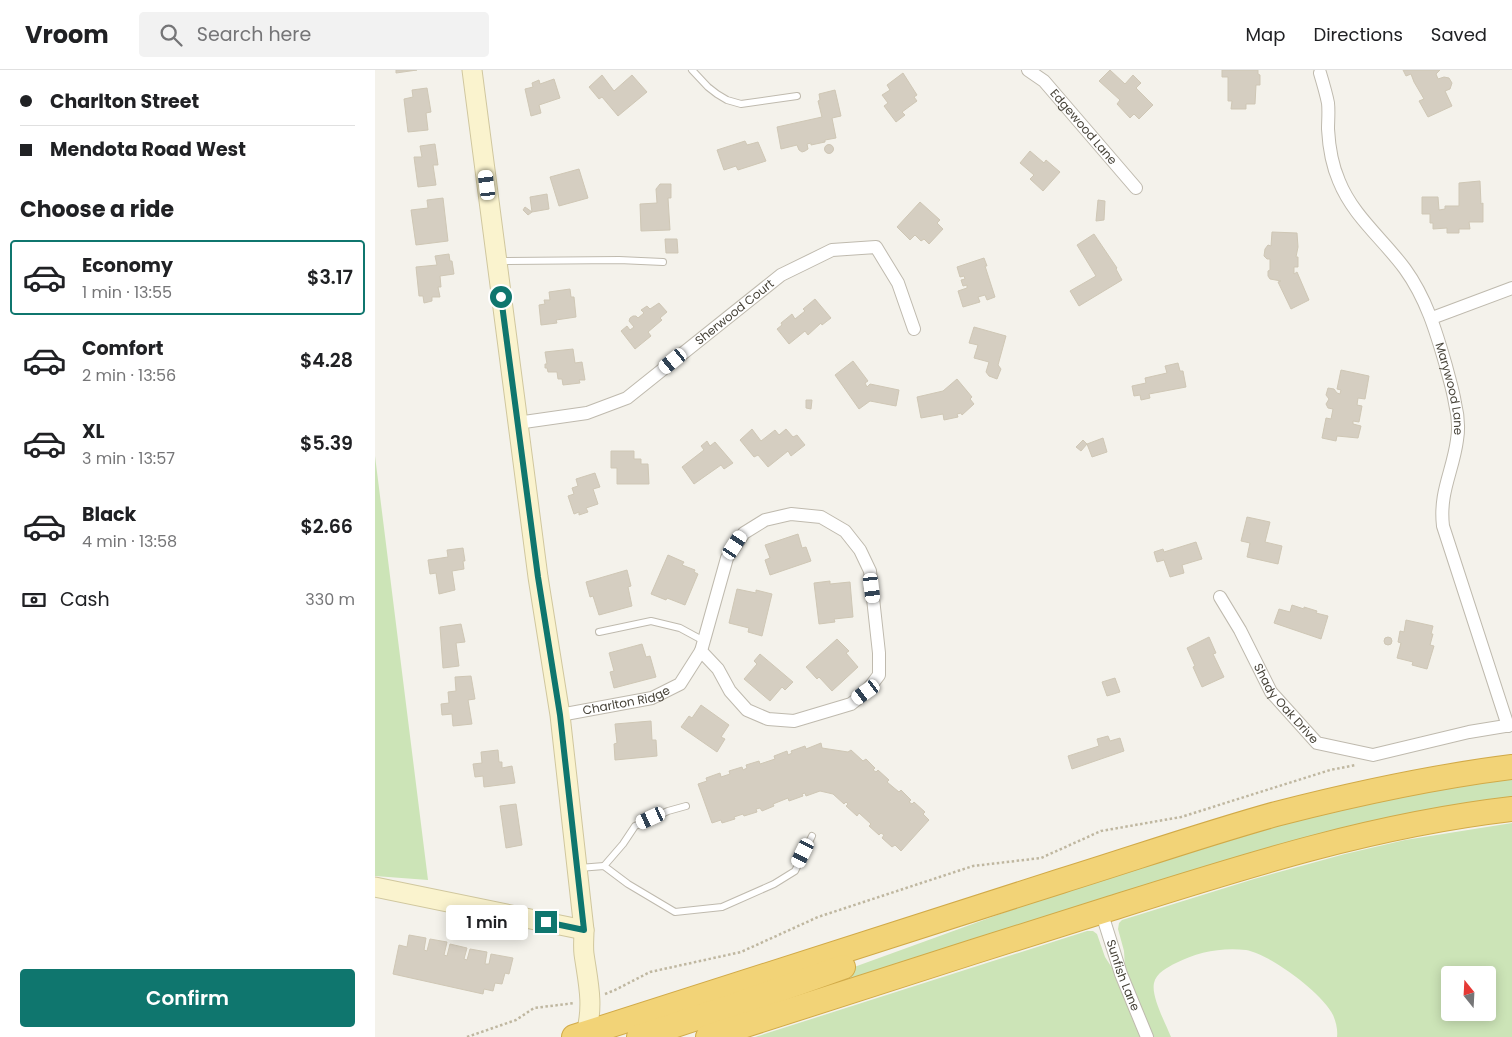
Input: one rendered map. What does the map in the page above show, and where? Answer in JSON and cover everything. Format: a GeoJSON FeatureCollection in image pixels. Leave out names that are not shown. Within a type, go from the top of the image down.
{"type":"FeatureCollection","features":[{"type":"Feature","properties":{"kind":"highway"},"geometry":{"type":"LineString","coordinates":[[581,1036],[1234,827],[1312,805],[1395,786],[1512,767]]}},
{"type":"Feature","properties":{"kind":"highway"},"geometry":{"type":"LineString","coordinates":[[708,1037],[1258,862],[1349,838],[1428,821],[1512,809]]}},
{"type":"Feature","properties":{"kind":"highway"},"geometry":{"type":"LineString","coordinates":[[639,1037],[757,998],[936,934],[1034,890]]}},
{"type":"Feature","properties":{"kind":"street"},"geometry":{"type":"LineString","coordinates":[[472,70],[538,577],[560,715],[591,1004],[590,1017],[581,1036]]}},
{"type":"Feature","properties":{"kind":"street","name":"Edgewood Lane"},"geometry":{"type":"LineString","coordinates":[[1028,70],[1044,81],[1136,188]]}},
{"type":"Feature","properties":{"kind":"street","name":"Marywood Lane"},"geometry":{"type":"LineString","coordinates":[[1320,73],[1328,102],[1331,155],[1339,181],[1358,215],[1405,269],[1432,318],[1455,399],[1458,425],[1458,440],[1442,501],[1443,526],[1510,725]]}},
{"type":"Feature","properties":{"kind":"street","name":"Sherwood Court"},"geometry":{"type":"LineString","coordinates":[[517,423],[587,413],[627,398],[781,275],[832,250],[876,247],[898,283],[914,329]]}},
{"type":"Feature","properties":{"kind":"street"},"geometry":{"type":"LineString","coordinates":[[1432,318],[1512,288]]}},
{"type":"Feature","properties":{"kind":"street","name":"Charlton Ridge"},"geometry":{"type":"LineString","coordinates":[[560,715],[652,698],[680,684],[703,646],[727,558],[743,533],[765,520],[791,514],[821,517],[845,531],[860,550],[870,572],[879,653],[879,675],[866,692],[851,704],[794,721],[768,719],[747,710],[730,691],[703,646]]}},
{"type":"Feature","properties":{"kind":"street","name":"Shady Oak Drive"},"geometry":{"type":"LineString","coordinates":[[1221,597],[1271,692],[1317,743],[1373,754],[1469,732],[1510,725]]}},
{"type":"Feature","properties":{"kind":"street"},"geometry":{"type":"LineString","coordinates":[[375,887],[584,930]]}},
{"type":"Feature","properties":{"kind":"street","name":"Sunfish Lane"},"geometry":{"type":"LineString","coordinates":[[1101,911],[1121,974],[1147,1037]]}},
{"type":"Feature","properties":{"kind":"lane"},"geometry":{"type":"LineString","coordinates":[[692,70],[717,94],[727,100],[741,104],[797,96]]}},
{"type":"Feature","properties":{"kind":"lane"},"geometry":{"type":"LineString","coordinates":[[496,262],[582,259],[663,262]]}},
{"type":"Feature","properties":{"kind":"lane"},"geometry":{"type":"LineString","coordinates":[[599,632],[651,621],[680,628],[703,646]]}},
{"type":"Feature","properties":{"kind":"lane"},"geometry":{"type":"LineString","coordinates":[[604,866],[623,844],[635,826],[668,810],[686,806]]}},
{"type":"Feature","properties":{"kind":"lane"},"geometry":{"type":"LineString","coordinates":[[577,868],[604,866],[628,884],[675,912],[721,907],[773,884],[795,871],[812,836]]}},
{"type":"Feature","properties":{"kind":"path"},"geometry":{"type":"LineString","coordinates":[[615,990],[650,972],[741,952],[818,917],[973,866],[1041,858],[1101,831],[1181,817],[1330,770],[1359,765]]}},
{"type":"Feature","properties":{"kind":"path"},"geometry":{"type":"LineString","coordinates":[[467,1037],[516,1020],[534,1008],[571,1004]]}},
{"type":"Feature","properties":{"kind":"green space"},"geometry":{"type":"Polygon","coordinates":[[[375,456],[428,880],[375,876],[375,456]]]}},
{"type":"Feature","properties":{"kind":"green space"},"geometry":{"type":"Polygon","coordinates":[[[1512,778],[1512,799],[1400,816],[674,1037],[758,1002],[1058,893],[1246,833],[1366,802],[1512,778]]]}},
{"type":"Feature","properties":{"kind":"green space"},"geometry":{"type":"Polygon","coordinates":[[[1512,823],[1512,1037],[1337,1037],[1333,1015],[1327,1006],[1307,986],[1281,967],[1256,953],[1246,950],[1228,949],[1210,951],[1184,959],[1169,966],[1157,976],[1154,983],[1155,996],[1171,1037],[1153,1037],[1125,968],[1124,951],[1118,929],[1119,923],[1122,920],[1254,879],[1405,840],[1512,823]]]}},
{"type":"Feature","properties":{"kind":"green space"},"geometry":{"type":"Polygon","coordinates":[[[1087,931],[1093,931],[1097,934],[1105,957],[1116,974],[1142,1037],[755,1037],[1087,931]]]}},
{"type":"Feature","properties":{"kind":"building"},"geometry":{"type":"Polygon","coordinates":[[[396,70],[417,70],[396,73],[396,70]]]}},
{"type":"Feature","properties":{"kind":"building"},"geometry":{"type":"Polygon","coordinates":[[[1110,70],[1125,84],[1133,75],[1141,83],[1136,88],[1153,105],[1139,119],[1134,114],[1130,118],[1117,104],[1120,100],[1099,81],[1110,70]]]}},
{"type":"Feature","properties":{"kind":"building"},"geometry":{"type":"Polygon","coordinates":[[[1222,70],[1258,70],[1260,85],[1256,85],[1255,104],[1246,104],[1246,109],[1231,109],[1232,101],[1228,101],[1228,77],[1222,77],[1222,70]]]}},
{"type":"Feature","properties":{"kind":"building"},"geometry":{"type":"Polygon","coordinates":[[[1403,70],[1440,70],[1436,74],[1438,79],[1449,78],[1452,83],[1450,89],[1445,91],[1452,106],[1428,117],[1419,101],[1424,99],[1411,74],[1406,76],[1403,70]]]}},
{"type":"Feature","properties":{"kind":"building"},"geometry":{"type":"Polygon","coordinates":[[[903,73],[917,95],[914,97],[917,101],[902,112],[905,115],[896,122],[884,106],[888,103],[882,95],[890,90],[887,85],[903,73]]]}},
{"type":"Feature","properties":{"kind":"building"},"geometry":{"type":"Polygon","coordinates":[[[602,75],[614,91],[632,75],[647,92],[618,116],[602,97],[599,99],[589,87],[602,75]]]}},
{"type":"Feature","properties":{"kind":"building"},"geometry":{"type":"Polygon","coordinates":[[[554,79],[560,98],[539,105],[541,113],[531,116],[525,89],[533,87],[532,83],[539,80],[540,84],[554,79]]]}},
{"type":"Feature","properties":{"kind":"building"},"geometry":{"type":"Polygon","coordinates":[[[427,88],[431,112],[426,113],[428,130],[408,132],[404,99],[413,97],[412,90],[427,88]]]}},
{"type":"Feature","properties":{"kind":"building"},"geometry":{"type":"Polygon","coordinates":[[[835,90],[841,116],[832,118],[836,138],[811,145],[811,143],[807,144],[808,149],[802,152],[797,145],[781,149],[777,127],[822,117],[818,101],[820,100],[819,94],[835,90]]]}},
{"type":"Feature","properties":{"kind":"building"},"geometry":{"type":"Polygon","coordinates":[[[745,141],[747,145],[758,142],[766,161],[738,170],[736,166],[724,170],[717,150],[745,141]]]}},
{"type":"Feature","properties":{"kind":"building"},"geometry":{"type":"Polygon","coordinates":[[[435,144],[438,165],[433,165],[436,185],[418,187],[414,157],[422,157],[420,146],[435,144]]]}},
{"type":"Feature","properties":{"kind":"building"},"geometry":{"type":"Polygon","coordinates":[[[829,144],[834,149],[829,154],[824,149],[829,144]]]}},
{"type":"Feature","properties":{"kind":"building"},"geometry":{"type":"Polygon","coordinates":[[[1030,151],[1044,163],[1046,160],[1060,172],[1043,191],[1030,179],[1034,175],[1020,163],[1030,151]]]}},
{"type":"Feature","properties":{"kind":"building"},"geometry":{"type":"Polygon","coordinates":[[[579,169],[588,198],[559,206],[550,177],[579,169]]]}},
{"type":"Feature","properties":{"kind":"building"},"geometry":{"type":"Polygon","coordinates":[[[1480,181],[1483,222],[1469,222],[1470,229],[1459,229],[1459,233],[1447,233],[1447,228],[1433,229],[1433,223],[1430,223],[1430,214],[1422,214],[1422,197],[1438,197],[1439,210],[1445,209],[1445,206],[1459,206],[1459,183],[1480,181]]]}},
{"type":"Feature","properties":{"kind":"building"},"geometry":{"type":"Polygon","coordinates":[[[660,184],[671,184],[671,198],[668,198],[670,230],[641,231],[640,204],[657,203],[656,189],[660,184]]]}},
{"type":"Feature","properties":{"kind":"building"},"geometry":{"type":"Polygon","coordinates":[[[547,194],[549,209],[532,212],[530,197],[547,194]]]}},
{"type":"Feature","properties":{"kind":"building"},"geometry":{"type":"Polygon","coordinates":[[[443,198],[448,241],[416,245],[411,210],[428,208],[427,200],[443,198]]]}},
{"type":"Feature","properties":{"kind":"building"},"geometry":{"type":"Polygon","coordinates":[[[1098,200],[1105,201],[1104,220],[1096,221],[1098,200]]]}},
{"type":"Feature","properties":{"kind":"building"},"geometry":{"type":"Polygon","coordinates":[[[920,202],[940,220],[937,223],[943,229],[929,244],[924,239],[921,241],[915,235],[910,240],[897,227],[920,202]]]}},
{"type":"Feature","properties":{"kind":"building"},"geometry":{"type":"Polygon","coordinates":[[[525,207],[532,212],[528,215],[523,210],[525,207]]]}},
{"type":"Feature","properties":{"kind":"building"},"geometry":{"type":"Polygon","coordinates":[[[1272,232],[1297,233],[1298,247],[1296,257],[1298,257],[1298,267],[1294,267],[1294,274],[1297,272],[1309,300],[1291,309],[1278,282],[1281,281],[1270,279],[1268,276],[1270,259],[1264,256],[1265,249],[1268,245],[1271,246],[1272,232]]]}},
{"type":"Feature","properties":{"kind":"building"},"geometry":{"type":"Polygon","coordinates":[[[1094,234],[1117,268],[1122,280],[1079,306],[1070,291],[1096,276],[1077,245],[1094,234]]]}},
{"type":"Feature","properties":{"kind":"building"},"geometry":{"type":"Polygon","coordinates":[[[665,239],[677,239],[678,253],[666,253],[665,239]]]}},
{"type":"Feature","properties":{"kind":"building"},"geometry":{"type":"Polygon","coordinates":[[[449,254],[454,274],[440,276],[441,287],[438,287],[440,297],[432,297],[432,301],[424,303],[423,296],[419,296],[416,267],[437,265],[435,256],[449,254]]]}},
{"type":"Feature","properties":{"kind":"building"},"geometry":{"type":"Polygon","coordinates":[[[984,258],[995,297],[987,300],[985,295],[978,297],[980,302],[963,307],[958,291],[967,288],[967,285],[963,286],[961,280],[965,279],[964,276],[960,277],[957,267],[984,258]]]}},
{"type":"Feature","properties":{"kind":"building"},"geometry":{"type":"Polygon","coordinates":[[[570,289],[571,297],[574,297],[576,317],[556,320],[557,323],[541,325],[539,305],[545,304],[544,300],[550,300],[549,292],[570,289]]]}},
{"type":"Feature","properties":{"kind":"building"},"geometry":{"type":"Polygon","coordinates":[[[815,299],[831,318],[822,325],[821,323],[808,335],[805,331],[789,344],[777,329],[792,314],[795,319],[815,299]]]}},
{"type":"Feature","properties":{"kind":"building"},"geometry":{"type":"Polygon","coordinates":[[[659,303],[667,312],[660,318],[662,320],[648,332],[651,336],[635,349],[621,331],[627,326],[630,330],[634,327],[629,321],[630,318],[636,316],[638,318],[644,313],[641,310],[647,306],[650,309],[659,303]]]}},
{"type":"Feature","properties":{"kind":"building"},"geometry":{"type":"Polygon","coordinates":[[[974,327],[1006,336],[998,365],[1001,369],[997,379],[989,376],[986,372],[989,362],[974,358],[978,345],[969,343],[974,327]]]}},
{"type":"Feature","properties":{"kind":"building"},"geometry":{"type":"Polygon","coordinates":[[[573,349],[575,363],[582,362],[585,380],[579,380],[580,383],[563,385],[562,379],[558,379],[557,372],[548,372],[547,368],[545,368],[545,364],[547,364],[545,352],[573,349]]]}},
{"type":"Feature","properties":{"kind":"building"},"geometry":{"type":"Polygon","coordinates":[[[853,361],[868,381],[865,383],[867,387],[870,384],[899,390],[896,406],[870,401],[859,409],[835,375],[853,361]]]}},
{"type":"Feature","properties":{"kind":"building"},"geometry":{"type":"Polygon","coordinates":[[[1178,363],[1180,371],[1183,371],[1186,387],[1149,394],[1150,398],[1141,400],[1140,395],[1134,396],[1132,386],[1146,383],[1145,378],[1167,373],[1165,366],[1178,363]]]}},
{"type":"Feature","properties":{"kind":"building"},"geometry":{"type":"Polygon","coordinates":[[[1341,370],[1369,376],[1365,399],[1358,398],[1357,405],[1362,406],[1359,422],[1353,421],[1353,424],[1361,426],[1358,438],[1337,436],[1336,441],[1322,438],[1326,418],[1331,419],[1333,409],[1328,408],[1326,404],[1329,399],[1326,395],[1328,388],[1334,389],[1340,394],[1341,390],[1337,389],[1341,370]]]}},
{"type":"Feature","properties":{"kind":"building"},"geometry":{"type":"Polygon","coordinates":[[[957,379],[972,397],[970,399],[974,404],[962,415],[961,413],[957,414],[958,417],[944,420],[943,414],[921,418],[917,397],[943,391],[957,379]]]}},
{"type":"Feature","properties":{"kind":"building"},"geometry":{"type":"Polygon","coordinates":[[[806,400],[812,400],[811,409],[806,408],[806,400]]]}},
{"type":"Feature","properties":{"kind":"building"},"geometry":{"type":"Polygon","coordinates":[[[752,429],[761,441],[775,430],[779,435],[786,429],[793,437],[797,435],[805,445],[791,456],[788,451],[768,467],[758,455],[754,457],[740,440],[752,429]]]}},
{"type":"Feature","properties":{"kind":"building"},"geometry":{"type":"Polygon","coordinates":[[[1103,438],[1107,452],[1092,457],[1087,444],[1103,438]]]}},
{"type":"Feature","properties":{"kind":"building"},"geometry":{"type":"Polygon","coordinates":[[[1083,440],[1087,444],[1081,451],[1076,447],[1083,440]]]}},
{"type":"Feature","properties":{"kind":"building"},"geometry":{"type":"Polygon","coordinates":[[[707,441],[710,446],[715,442],[733,463],[724,469],[721,465],[694,484],[682,467],[704,450],[701,446],[707,441]]]}},
{"type":"Feature","properties":{"kind":"building"},"geometry":{"type":"Polygon","coordinates":[[[611,451],[634,451],[634,459],[641,459],[641,464],[648,464],[649,484],[617,484],[617,468],[611,468],[611,451]]]}},
{"type":"Feature","properties":{"kind":"building"},"geometry":{"type":"Polygon","coordinates":[[[595,473],[600,487],[593,489],[598,504],[586,508],[588,512],[579,515],[579,512],[574,514],[568,496],[574,494],[572,488],[578,486],[576,479],[595,473]]]}},
{"type":"Feature","properties":{"kind":"building"},"geometry":{"type":"Polygon","coordinates":[[[1247,517],[1270,522],[1265,542],[1282,546],[1278,564],[1247,557],[1250,543],[1241,541],[1247,517]]]}},
{"type":"Feature","properties":{"kind":"building"},"geometry":{"type":"Polygon","coordinates":[[[798,534],[802,548],[806,547],[811,561],[770,575],[765,560],[770,558],[765,545],[798,534]]]}},
{"type":"Feature","properties":{"kind":"building"},"geometry":{"type":"Polygon","coordinates":[[[1196,542],[1202,559],[1182,565],[1184,573],[1170,577],[1164,560],[1157,562],[1154,552],[1163,549],[1164,552],[1196,542]]]}},
{"type":"Feature","properties":{"kind":"building"},"geometry":{"type":"Polygon","coordinates":[[[463,548],[464,569],[452,571],[455,590],[439,594],[436,573],[430,574],[428,560],[448,557],[447,550],[463,548]]]}},
{"type":"Feature","properties":{"kind":"building"},"geometry":{"type":"Polygon","coordinates":[[[668,555],[684,562],[682,565],[695,570],[694,572],[698,574],[685,605],[651,594],[668,555]]]}},
{"type":"Feature","properties":{"kind":"building"},"geometry":{"type":"Polygon","coordinates":[[[627,570],[631,586],[628,587],[632,606],[599,615],[593,596],[590,597],[586,582],[627,570]]]}},
{"type":"Feature","properties":{"kind":"building"},"geometry":{"type":"Polygon","coordinates":[[[830,581],[830,584],[850,582],[853,617],[834,619],[835,622],[819,624],[814,583],[830,581]]]}},
{"type":"Feature","properties":{"kind":"building"},"geometry":{"type":"Polygon","coordinates":[[[737,589],[756,593],[756,590],[772,594],[762,636],[748,632],[749,628],[729,623],[737,589]]]}},
{"type":"Feature","properties":{"kind":"building"},"geometry":{"type":"Polygon","coordinates":[[[1292,605],[1304,609],[1304,607],[1328,616],[1321,639],[1274,623],[1279,609],[1290,612],[1292,605]]]}},
{"type":"Feature","properties":{"kind":"building"},"geometry":{"type":"Polygon","coordinates":[[[1406,620],[1433,626],[1430,645],[1434,646],[1427,669],[1412,665],[1413,662],[1397,658],[1401,643],[1398,642],[1400,631],[1404,632],[1406,620]]]}},
{"type":"Feature","properties":{"kind":"building"},"geometry":{"type":"Polygon","coordinates":[[[461,624],[465,642],[456,643],[459,666],[443,668],[440,627],[461,624]]]}},
{"type":"Feature","properties":{"kind":"building"},"geometry":{"type":"Polygon","coordinates":[[[1209,637],[1216,653],[1213,654],[1224,677],[1202,687],[1187,648],[1209,637]]]}},
{"type":"Feature","properties":{"kind":"building"},"geometry":{"type":"Polygon","coordinates":[[[1388,637],[1392,641],[1388,645],[1384,641],[1388,637]]]}},
{"type":"Feature","properties":{"kind":"building"},"geometry":{"type":"Polygon","coordinates":[[[837,639],[849,651],[846,653],[858,667],[832,691],[806,667],[837,639]]]}},
{"type":"Feature","properties":{"kind":"building"},"geometry":{"type":"Polygon","coordinates":[[[642,644],[646,657],[650,656],[656,677],[614,688],[610,672],[614,671],[609,653],[642,644]]]}},
{"type":"Feature","properties":{"kind":"building"},"geometry":{"type":"Polygon","coordinates":[[[760,654],[793,682],[785,690],[782,687],[770,701],[744,679],[757,664],[754,661],[760,654]]]}},
{"type":"Feature","properties":{"kind":"building"},"geometry":{"type":"Polygon","coordinates":[[[471,676],[475,699],[468,700],[472,724],[453,726],[452,714],[442,715],[441,704],[449,703],[448,692],[456,691],[455,677],[471,676]]]}},
{"type":"Feature","properties":{"kind":"building"},"geometry":{"type":"Polygon","coordinates":[[[1115,678],[1120,692],[1107,696],[1102,682],[1115,678]]]}},
{"type":"Feature","properties":{"kind":"building"},"geometry":{"type":"Polygon","coordinates":[[[701,705],[729,725],[721,737],[725,739],[717,752],[681,727],[689,716],[692,718],[701,705]]]}},
{"type":"Feature","properties":{"kind":"building"},"geometry":{"type":"Polygon","coordinates":[[[651,721],[652,740],[656,740],[657,756],[615,760],[614,744],[617,743],[615,724],[651,721]]]}},
{"type":"Feature","properties":{"kind":"building"},"geometry":{"type":"Polygon","coordinates":[[[1108,736],[1110,741],[1120,738],[1124,751],[1072,769],[1068,756],[1099,746],[1097,739],[1108,736]]]}},
{"type":"Feature","properties":{"kind":"building"},"geometry":{"type":"Polygon","coordinates":[[[821,743],[822,748],[848,752],[851,750],[863,761],[866,759],[875,768],[873,770],[876,772],[878,770],[889,780],[887,782],[899,792],[901,790],[911,800],[909,802],[912,804],[914,802],[925,812],[923,814],[929,820],[901,851],[895,845],[892,847],[882,838],[884,835],[881,833],[879,835],[859,813],[857,816],[846,806],[848,804],[846,802],[844,804],[833,794],[820,791],[806,796],[805,793],[802,794],[803,796],[789,801],[788,798],[762,811],[760,808],[756,809],[757,812],[744,816],[743,814],[722,823],[721,820],[712,823],[698,784],[707,781],[706,778],[720,773],[721,777],[730,774],[729,771],[742,767],[743,770],[747,768],[746,765],[759,761],[760,764],[775,759],[774,756],[787,751],[788,755],[792,753],[791,751],[805,746],[806,749],[821,743]]]}},
{"type":"Feature","properties":{"kind":"building"},"geometry":{"type":"Polygon","coordinates":[[[498,750],[499,762],[502,762],[502,768],[512,766],[515,783],[484,787],[483,776],[475,777],[473,764],[482,763],[481,752],[498,750]]]}},
{"type":"Feature","properties":{"kind":"building"},"geometry":{"type":"Polygon","coordinates":[[[516,804],[522,845],[506,848],[500,806],[516,804]]]}},
{"type":"Feature","properties":{"kind":"building"},"geometry":{"type":"Polygon","coordinates":[[[409,935],[426,938],[424,950],[427,951],[430,939],[447,942],[444,955],[447,956],[450,944],[467,948],[464,959],[467,960],[470,949],[487,952],[485,964],[489,964],[491,954],[513,958],[509,974],[505,973],[502,984],[495,983],[493,991],[484,989],[483,994],[393,974],[399,945],[407,947],[409,935]]]}},
{"type":"Feature","properties":{"kind":"route"},"geometry":{"type":"LineString","coordinates":[[501,297],[538,577],[560,715],[584,930],[546,922]]}}]}
